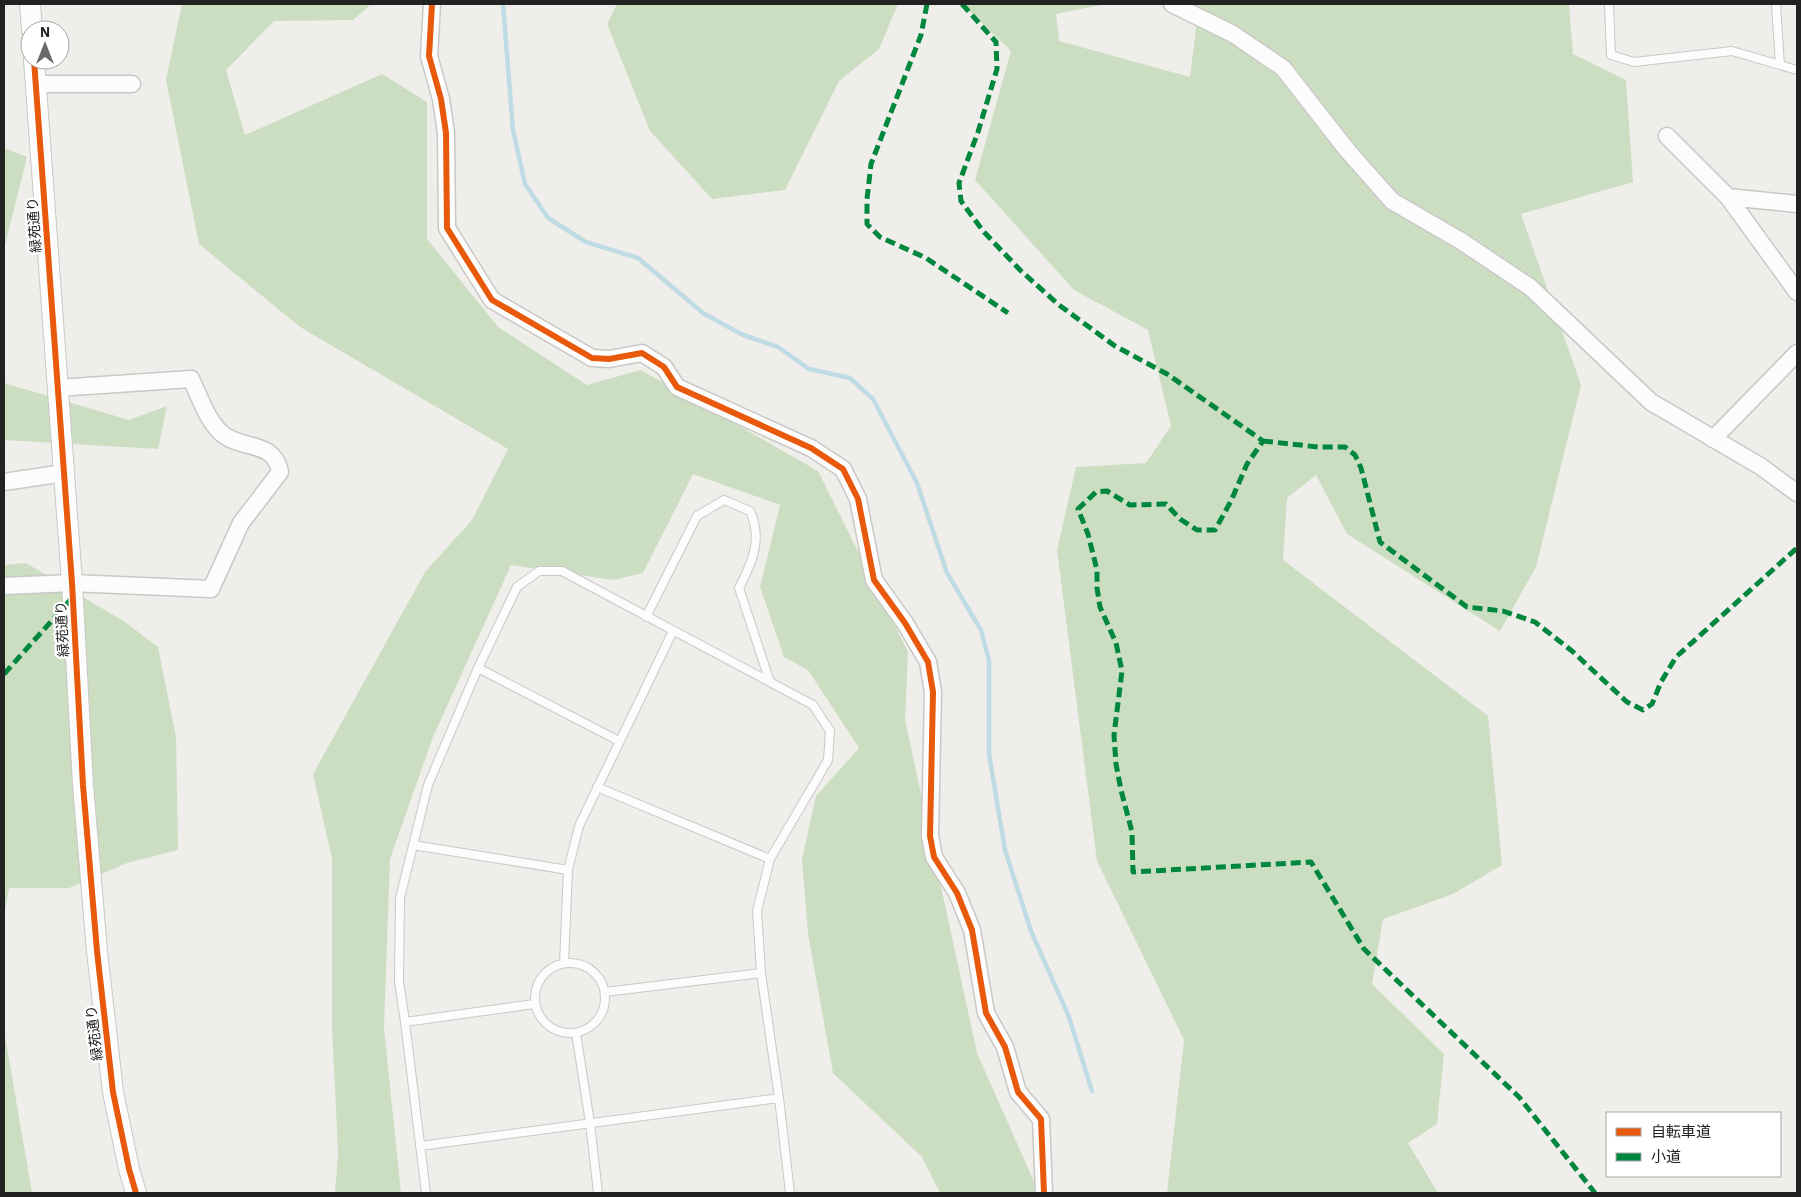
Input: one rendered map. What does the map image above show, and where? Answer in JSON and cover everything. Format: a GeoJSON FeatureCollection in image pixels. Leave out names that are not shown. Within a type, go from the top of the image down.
{"type":"FeatureCollection","features":[{"type":"Feature","properties":{"kind":"street"},"geometry":{"type":"LineString","coordinates":[[30,4],[31,20]]}},
{"type":"Feature","properties":{"kind":"street"},"geometry":{"type":"LineString","coordinates":[[432,4],[429,56],[441,99],[446,133],[447,228],[492,300],[592,358],[609,360],[642,353],[664,367],[677,387],[811,448],[843,469],[858,499],[874,580],[905,623],[928,662],[933,692],[930,836],[934,857],[957,893],[972,930],[986,1013],[1005,1047],[1018,1092],[1042,1119],[1044,1193]]}},
{"type":"Feature","properties":{"kind":"street"},"geometry":{"type":"LineString","coordinates":[[1172,4],[1233,34],[1283,68],[1346,150],[1392,201],[1460,241],[1530,287],[1651,402],[1760,466],[1797,492]]}},
{"type":"Feature","properties":{"kind":"street","name":"緑苑通り"},"geometry":{"type":"LineString","coordinates":[[35,70],[72,583],[83,785],[97,951],[113,1092],[136,1193]]}},
{"type":"Feature","properties":{"kind":"street"},"geometry":{"type":"LineString","coordinates":[[36,84],[132,84]]}},
{"type":"Feature","properties":{"kind":"street"},"geometry":{"type":"LineString","coordinates":[[1668,136],[1728,197],[1797,292]]}},
{"type":"Feature","properties":{"kind":"street"},"geometry":{"type":"LineString","coordinates":[[1728,197],[1797,204]]}},
{"type":"Feature","properties":{"kind":"street"},"geometry":{"type":"LineString","coordinates":[[1713,439],[1795,358]]}},
{"type":"Feature","properties":{"kind":"street"},"geometry":{"type":"LineString","coordinates":[[4,586],[72,583],[211,589],[241,523],[280,472],[278,461],[268,451],[226,436],[213,424],[191,379],[57,388]]}},
{"type":"Feature","properties":{"kind":"street"},"geometry":{"type":"LineString","coordinates":[[4,482],[64,473]]}},
{"type":"Feature","properties":{"kind":"lane"},"geometry":{"type":"LineString","coordinates":[[1609,4],[1611,54],[1634,62],[1732,51],[1797,70]]}},
{"type":"Feature","properties":{"kind":"lane"},"geometry":{"type":"LineString","coordinates":[[1776,4],[1780,65]]}},
{"type":"Feature","properties":{"kind":"lane"},"geometry":{"type":"LineString","coordinates":[[646,617],[697,516],[724,500],[750,511],[756,523],[757,538],[751,566],[739,588],[770,682]]}},
{"type":"Feature","properties":{"kind":"lane"},"geometry":{"type":"LineString","coordinates":[[426,1193],[399,981],[400,898],[428,785],[478,668],[517,588],[539,571],[562,571],[813,706],[830,731],[828,760],[770,859],[758,911],[761,973],[779,1098],[790,1193]]}},
{"type":"Feature","properties":{"kind":"lane"},"geometry":{"type":"LineString","coordinates":[[564,963],[568,870],[579,826],[673,631]]}},
{"type":"Feature","properties":{"kind":"lane"},"geometry":{"type":"LineString","coordinates":[[478,668],[619,741]]}},
{"type":"Feature","properties":{"kind":"lane"},"geometry":{"type":"LineString","coordinates":[[597,787],[770,859]]}},
{"type":"Feature","properties":{"kind":"lane"},"geometry":{"type":"LineString","coordinates":[[413,845],[568,870]]}},
{"type":"Feature","properties":{"kind":"lane"},"geometry":{"type":"LineString","coordinates":[[564,963],[578,963],[591,969],[601,979],[606,992],[605,1006],[599,1019],[589,1028],[576,1033],[562,1033],[549,1027],[539,1017],[534,1004],[535,990],[541,977],[551,968],[564,963]]}},
{"type":"Feature","properties":{"kind":"lane"},"geometry":{"type":"LineString","coordinates":[[606,992],[761,973]]}},
{"type":"Feature","properties":{"kind":"lane"},"geometry":{"type":"LineString","coordinates":[[405,1022],[534,1004]]}},
{"type":"Feature","properties":{"kind":"lane"},"geometry":{"type":"LineString","coordinates":[[576,1033],[598,1193]]}},
{"type":"Feature","properties":{"kind":"lane"},"geometry":{"type":"LineString","coordinates":[[420,1146],[779,1098]]}},
{"type":"Feature","properties":{"kind":"green space"},"geometry":{"type":"Polygon","coordinates":[[[182,4],[371,4],[353,20],[274,21],[226,70],[245,135],[382,74],[427,102],[427,239],[498,327],[587,385],[641,370],[818,471],[908,652],[905,720],[977,1053],[1039,1193],[940,1193],[922,1157],[833,1073],[808,934],[802,859],[816,796],[859,748],[808,670],[784,657],[760,587],[780,505],[693,474],[643,573],[614,580],[511,565],[433,737],[390,859],[384,1028],[401,1193],[335,1193],[338,1154],[332,1026],[332,859],[313,774],[425,572],[472,520],[508,449],[300,327],[199,244],[166,80],[182,4]]]}},
{"type":"Feature","properties":{"kind":"green space"},"geometry":{"type":"Polygon","coordinates":[[[617,4],[898,4],[879,49],[839,81],[785,190],[712,199],[650,131],[607,24],[617,4]]]}},
{"type":"Feature","properties":{"kind":"green space"},"geometry":{"type":"Polygon","coordinates":[[[962,4],[1106,4],[1056,14],[1059,41],[1190,77],[1199,4],[1569,4],[1573,54],[1626,80],[1633,182],[1521,214],[1581,385],[1536,567],[1500,631],[1347,534],[1316,475],[1287,498],[1283,560],[1488,716],[1502,865],[1453,894],[1383,919],[1372,984],[1444,1054],[1437,1124],[1408,1143],[1438,1193],[1167,1193],[1184,1040],[1097,861],[1057,550],[1076,467],[1146,463],[1171,426],[1148,330],[1074,290],[975,180],[1011,51],[962,4]]]}},
{"type":"Feature","properties":{"kind":"green space"},"geometry":{"type":"Polygon","coordinates":[[[4,148],[27,157],[4,249],[4,148]]]}},
{"type":"Feature","properties":{"kind":"green space"},"geometry":{"type":"Polygon","coordinates":[[[4,383],[129,420],[167,406],[158,449],[4,440],[4,383]]]}},
{"type":"Feature","properties":{"kind":"green space"},"geometry":{"type":"Polygon","coordinates":[[[26,563],[125,622],[158,647],[176,737],[178,850],[127,863],[69,888],[9,888],[4,916],[4,565],[26,563]]]}},
{"type":"Feature","properties":{"kind":"green space"},"geometry":{"type":"Polygon","coordinates":[[[4,1030],[32,1193],[4,1193],[4,1030]]]}},
{"type":"Feature","properties":{"kind":"waterway"},"geometry":{"type":"LineString","coordinates":[[503,4],[513,130],[525,184],[548,218],[586,242],[638,258],[703,313],[743,335],[778,347],[809,369],[850,378],[873,399],[917,483],[947,573],[981,630],[989,661],[989,754],[1005,850],[1031,931],[1069,1017],[1092,1091]]}},
{"type":"Feature","properties":{"kind":"marked path"},"geometry":{"type":"LineString","coordinates":[[927,4],[921,35],[871,164],[867,199],[867,224],[880,237],[926,258],[1008,313]]}},
{"type":"Feature","properties":{"kind":"marked path"},"geometry":{"type":"LineString","coordinates":[[962,4],[996,42],[997,69],[978,132],[959,183],[961,201],[983,231],[1020,270],[1059,305],[1115,346],[1167,374],[1263,441],[1247,464],[1231,501],[1215,530],[1197,530],[1180,519],[1166,504],[1130,505],[1107,491],[1096,492],[1078,509],[1088,534],[1097,570],[1100,607],[1116,643],[1122,671],[1114,735],[1116,764],[1132,832],[1133,872],[1311,862],[1364,949],[1519,1097],[1595,1193]]}},
{"type":"Feature","properties":{"kind":"marked path"},"geometry":{"type":"LineString","coordinates":[[1263,441],[1318,447],[1345,447],[1355,455],[1361,468],[1380,542],[1467,607],[1503,611],[1535,622],[1572,651],[1627,702],[1643,710],[1652,704],[1661,682],[1676,657],[1797,548]]}},
{"type":"Feature","properties":{"kind":"marked path"},"geometry":{"type":"LineString","coordinates":[[4,674],[73,597]]}},
{"type":"Feature","properties":{"kind":"cycle path"},"geometry":{"type":"LineString","coordinates":[[432,4],[429,56],[441,99],[446,133],[447,228],[492,300],[592,358],[609,359],[642,353],[664,367],[677,387],[811,448],[843,469],[858,499],[874,580],[905,623],[928,662],[933,692],[930,836],[934,857],[957,893],[972,930],[986,1013],[1005,1047],[1018,1092],[1041,1119],[1044,1193]]}},
{"type":"Feature","properties":{"kind":"cycle path"},"geometry":{"type":"LineString","coordinates":[[35,70],[72,583],[83,785],[97,951],[113,1092],[136,1193]]}}]}
